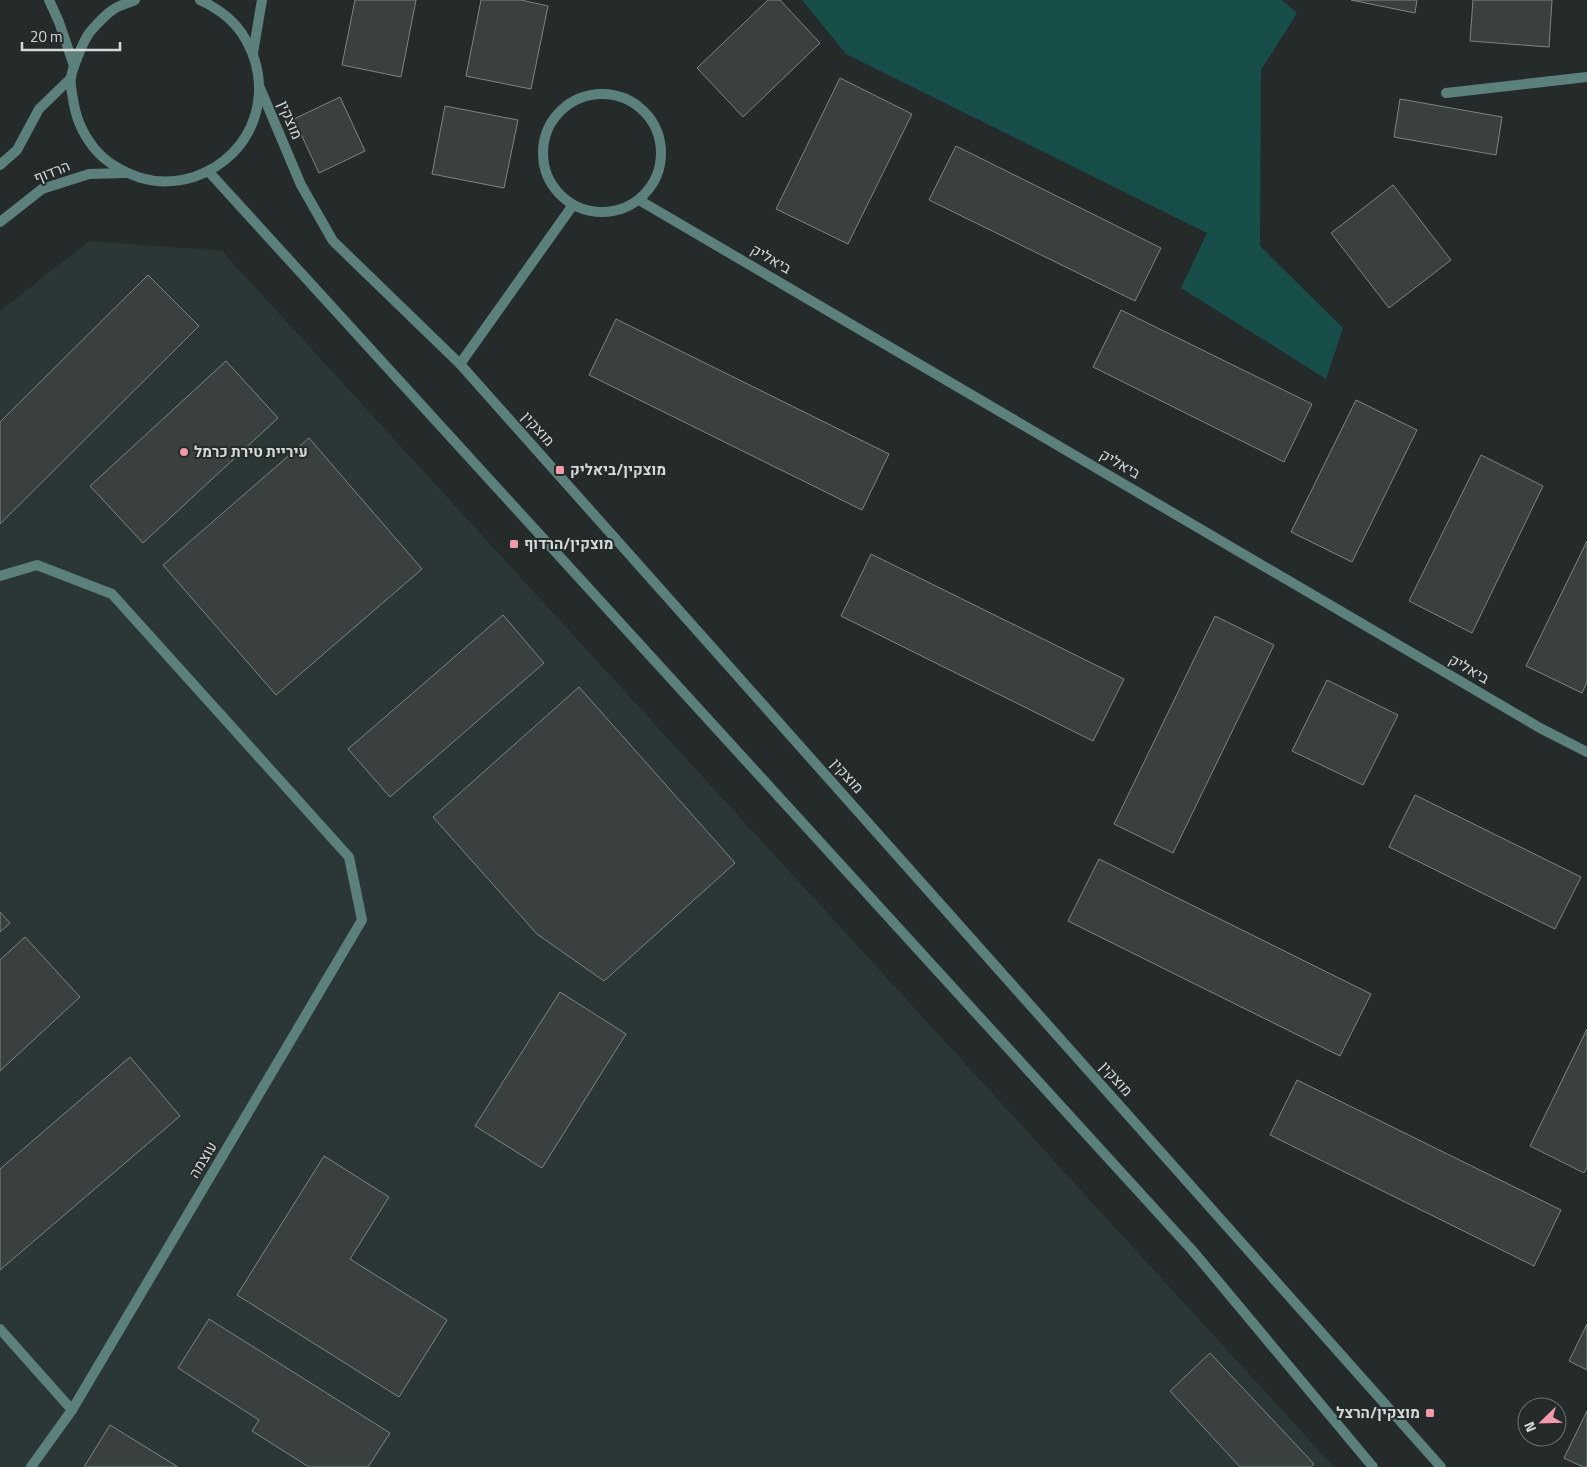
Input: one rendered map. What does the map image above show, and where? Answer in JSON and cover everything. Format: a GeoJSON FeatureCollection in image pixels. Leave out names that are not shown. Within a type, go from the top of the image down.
{"type":"FeatureCollection","features":[{"type":"Feature","properties":{"kind":"street"},"geometry":{"type":"LineString","coordinates":[[49,0],[59,22],[74,66]]}},
{"type":"Feature","properties":{"kind":"street"},"geometry":{"type":"LineString","coordinates":[[135,0],[114,8],[88,34],[70,79],[76,115],[85,137],[100,156],[124,173],[152,181],[181,181],[209,172],[230,157],[246,137],[256,114],[260,88],[258,70],[253,53],[240,31],[222,13],[200,0]]}},
{"type":"Feature","properties":{"kind":"street"},"geometry":{"type":"LineString","coordinates":[[253,53],[262,0]]}},
{"type":"Feature","properties":{"kind":"street"},"geometry":{"type":"LineString","coordinates":[[1446,93],[1587,77]]}},
{"type":"Feature","properties":{"kind":"street"},"geometry":{"type":"LineString","coordinates":[[0,165],[17,150],[39,109],[70,79]]}},
{"type":"Feature","properties":{"kind":"street","name":"מוצקין"},"geometry":{"type":"LineString","coordinates":[[260,88],[301,185],[333,241],[460,364],[1441,1467]]}},
{"type":"Feature","properties":{"kind":"street"},"geometry":{"type":"LineString","coordinates":[[607,94],[626,99],[643,110],[655,127],[661,146],[660,166],[652,185],[639,200],[624,208],[607,212],[590,211],[573,205],[558,192],[547,176],[543,156],[545,136],[555,118],[569,104],[587,96],[607,94]]}},
{"type":"Feature","properties":{"kind":"street"},"geometry":{"type":"LineString","coordinates":[[209,172],[1192,1250],[1373,1467]]}},
{"type":"Feature","properties":{"kind":"street","name":"הרדוף"},"geometry":{"type":"LineString","coordinates":[[0,222],[42,189],[89,174],[124,173]]}},
{"type":"Feature","properties":{"kind":"street","name":"ביאליק"},"geometry":{"type":"LineString","coordinates":[[639,200],[1523,718],[1587,752]]}},
{"type":"Feature","properties":{"kind":"street"},"geometry":{"type":"LineString","coordinates":[[460,364],[573,205]]}},
{"type":"Feature","properties":{"kind":"street","name":"עוצמה"},"geometry":{"type":"LineString","coordinates":[[0,576],[37,565],[112,594],[349,857],[362,920],[72,1410],[31,1467]]}},
{"type":"Feature","properties":{"kind":"street"},"geometry":{"type":"LineString","coordinates":[[0,1329],[72,1410]]}},
{"type":"Feature","properties":{"kind":"shaded area"},"geometry":{"type":"Polygon","coordinates":[[[802,0],[1282,0],[1297,13],[1261,70],[1260,246],[1343,328],[1326,379],[1181,288],[1207,233],[846,54],[802,0]]]}},
{"type":"Feature","properties":{"kind":"shaded area"},"geometry":{"type":"Polygon","coordinates":[[[89,241],[222,251],[1334,1467],[0,1467],[0,311],[89,241]]]}},
{"type":"Feature","properties":{"kind":"building"},"geometry":{"type":"Polygon","coordinates":[[[355,0],[416,0],[401,77],[342,65],[355,0]]]}},
{"type":"Feature","properties":{"kind":"building"},"geometry":{"type":"Polygon","coordinates":[[[481,0],[521,0],[548,6],[531,89],[466,76],[481,0]]]}},
{"type":"Feature","properties":{"kind":"building"},"geometry":{"type":"Polygon","coordinates":[[[768,0],[780,0],[820,43],[743,117],[697,68],[768,0]]]}},
{"type":"Feature","properties":{"kind":"building"},"geometry":{"type":"Polygon","coordinates":[[[1351,0],[1417,0],[1415,13],[1351,0]]]}},
{"type":"Feature","properties":{"kind":"building"},"geometry":{"type":"Polygon","coordinates":[[[1473,0],[1552,0],[1549,47],[1470,41],[1473,0]]]}},
{"type":"Feature","properties":{"kind":"building"},"geometry":{"type":"Polygon","coordinates":[[[840,78],[912,114],[848,244],[776,209],[840,78]]]}},
{"type":"Feature","properties":{"kind":"building"},"geometry":{"type":"Polygon","coordinates":[[[340,97],[365,151],[319,173],[294,119],[340,97]]]}},
{"type":"Feature","properties":{"kind":"building"},"geometry":{"type":"Polygon","coordinates":[[[1400,99],[1502,117],[1496,155],[1394,137],[1400,99]]]}},
{"type":"Feature","properties":{"kind":"building"},"geometry":{"type":"Polygon","coordinates":[[[445,106],[518,120],[504,188],[432,174],[445,106]]]}},
{"type":"Feature","properties":{"kind":"building"},"geometry":{"type":"Polygon","coordinates":[[[956,146],[1161,248],[1135,301],[929,200],[956,146]]]}},
{"type":"Feature","properties":{"kind":"building"},"geometry":{"type":"Polygon","coordinates":[[[1393,185],[1451,260],[1389,308],[1331,233],[1393,185]]]}},
{"type":"Feature","properties":{"kind":"building"},"geometry":{"type":"Polygon","coordinates":[[[148,275],[199,326],[0,524],[0,422],[148,275]]]}},
{"type":"Feature","properties":{"kind":"building"},"geometry":{"type":"Polygon","coordinates":[[[1121,310],[1312,404],[1284,462],[1093,367],[1121,310]]]}},
{"type":"Feature","properties":{"kind":"building"},"geometry":{"type":"Polygon","coordinates":[[[616,319],[889,454],[862,510],[589,375],[616,319]]]}},
{"type":"Feature","properties":{"kind":"building","name":"עיריית טירת כרמל"},"geometry":{"type":"Polygon","coordinates":[[[226,361],[278,418],[143,543],[90,486],[226,361]]]}},
{"type":"Feature","properties":{"kind":"building"},"geometry":{"type":"Polygon","coordinates":[[[1356,400],[1417,430],[1352,562],[1291,532],[1356,400]]]}},
{"type":"Feature","properties":{"kind":"building"},"geometry":{"type":"Polygon","coordinates":[[[309,438],[422,569],[276,695],[163,565],[309,438]]]}},
{"type":"Feature","properties":{"kind":"building"},"geometry":{"type":"Polygon","coordinates":[[[1481,455],[1543,486],[1472,633],[1409,601],[1481,455]]]}},
{"type":"Feature","properties":{"kind":"building"},"geometry":{"type":"Polygon","coordinates":[[[1587,541],[1587,682],[1582,693],[1526,666],[1587,541]]]}},
{"type":"Feature","properties":{"kind":"building"},"geometry":{"type":"Polygon","coordinates":[[[871,554],[1124,679],[1093,741],[841,616],[871,554]]]}},
{"type":"Feature","properties":{"kind":"building"},"geometry":{"type":"Polygon","coordinates":[[[503,615],[544,663],[390,797],[348,749],[503,615]]]}},
{"type":"Feature","properties":{"kind":"building"},"geometry":{"type":"Polygon","coordinates":[[[1215,616],[1274,645],[1173,853],[1114,824],[1215,616]]]}},
{"type":"Feature","properties":{"kind":"building"},"geometry":{"type":"Polygon","coordinates":[[[1327,680],[1398,715],[1363,785],[1292,751],[1327,680]]]}},
{"type":"Feature","properties":{"kind":"building"},"geometry":{"type":"Polygon","coordinates":[[[579,687],[735,863],[604,981],[537,934],[433,817],[579,687]]]}},
{"type":"Feature","properties":{"kind":"building"},"geometry":{"type":"Polygon","coordinates":[[[1415,795],[1581,877],[1555,929],[1389,847],[1415,795]]]}},
{"type":"Feature","properties":{"kind":"building"},"geometry":{"type":"Polygon","coordinates":[[[1099,859],[1371,994],[1340,1056],[1068,921],[1099,859]]]}},
{"type":"Feature","properties":{"kind":"building"},"geometry":{"type":"Polygon","coordinates":[[[0,912],[10,923],[0,932],[0,912]]]}},
{"type":"Feature","properties":{"kind":"building"},"geometry":{"type":"Polygon","coordinates":[[[25,937],[80,997],[0,1071],[0,960],[25,937]]]}},
{"type":"Feature","properties":{"kind":"building"},"geometry":{"type":"Polygon","coordinates":[[[560,992],[626,1034],[542,1168],[475,1126],[560,992]]]}},
{"type":"Feature","properties":{"kind":"building"},"geometry":{"type":"Polygon","coordinates":[[[1587,1029],[1587,1167],[1584,1173],[1530,1146],[1587,1029]]]}},
{"type":"Feature","properties":{"kind":"building"},"geometry":{"type":"Polygon","coordinates":[[[130,1057],[180,1116],[0,1270],[0,1169],[130,1057]]]}},
{"type":"Feature","properties":{"kind":"building"},"geometry":{"type":"Polygon","coordinates":[[[1297,1080],[1561,1210],[1534,1266],[1270,1135],[1297,1080]]]}},
{"type":"Feature","properties":{"kind":"building"},"geometry":{"type":"Polygon","coordinates":[[[324,1156],[389,1197],[350,1259],[447,1320],[399,1397],[237,1295],[324,1156]]]}},
{"type":"Feature","properties":{"kind":"building"},"geometry":{"type":"Polygon","coordinates":[[[209,1319],[390,1433],[368,1467],[309,1467],[252,1431],[259,1420],[178,1368],[209,1319]]]}},
{"type":"Feature","properties":{"kind":"building"},"geometry":{"type":"Polygon","coordinates":[[[1587,1324],[1587,1370],[1569,1361],[1587,1324]]]}},
{"type":"Feature","properties":{"kind":"building"},"geometry":{"type":"Polygon","coordinates":[[[1210,1353],[1314,1464],[1311,1467],[1240,1467],[1170,1391],[1210,1353]]]}},
{"type":"Feature","properties":{"kind":"building"},"geometry":{"type":"Polygon","coordinates":[[[1587,1411],[1587,1467],[1583,1467],[1564,1458],[1587,1411]]]}},
{"type":"Feature","properties":{"kind":"building"},"geometry":{"type":"Polygon","coordinates":[[[110,1425],[178,1467],[84,1467],[110,1425]]]}},
{"type":"Feature","properties":{"kind":"place","name":"עיריית טירת כרמל"},"geometry":{"type":"Point","coordinates":[184,452]}},
{"type":"Feature","properties":{"kind":"place","name":"מוצקין/ביאליק"},"geometry":{"type":"Point","coordinates":[560,470]}},
{"type":"Feature","properties":{"kind":"place","name":"מוצקין/הרדוף"},"geometry":{"type":"Point","coordinates":[514,544]}},
{"type":"Feature","properties":{"kind":"place","name":"מוצקין/הרצל"},"geometry":{"type":"Point","coordinates":[1430,1413]}}]}
